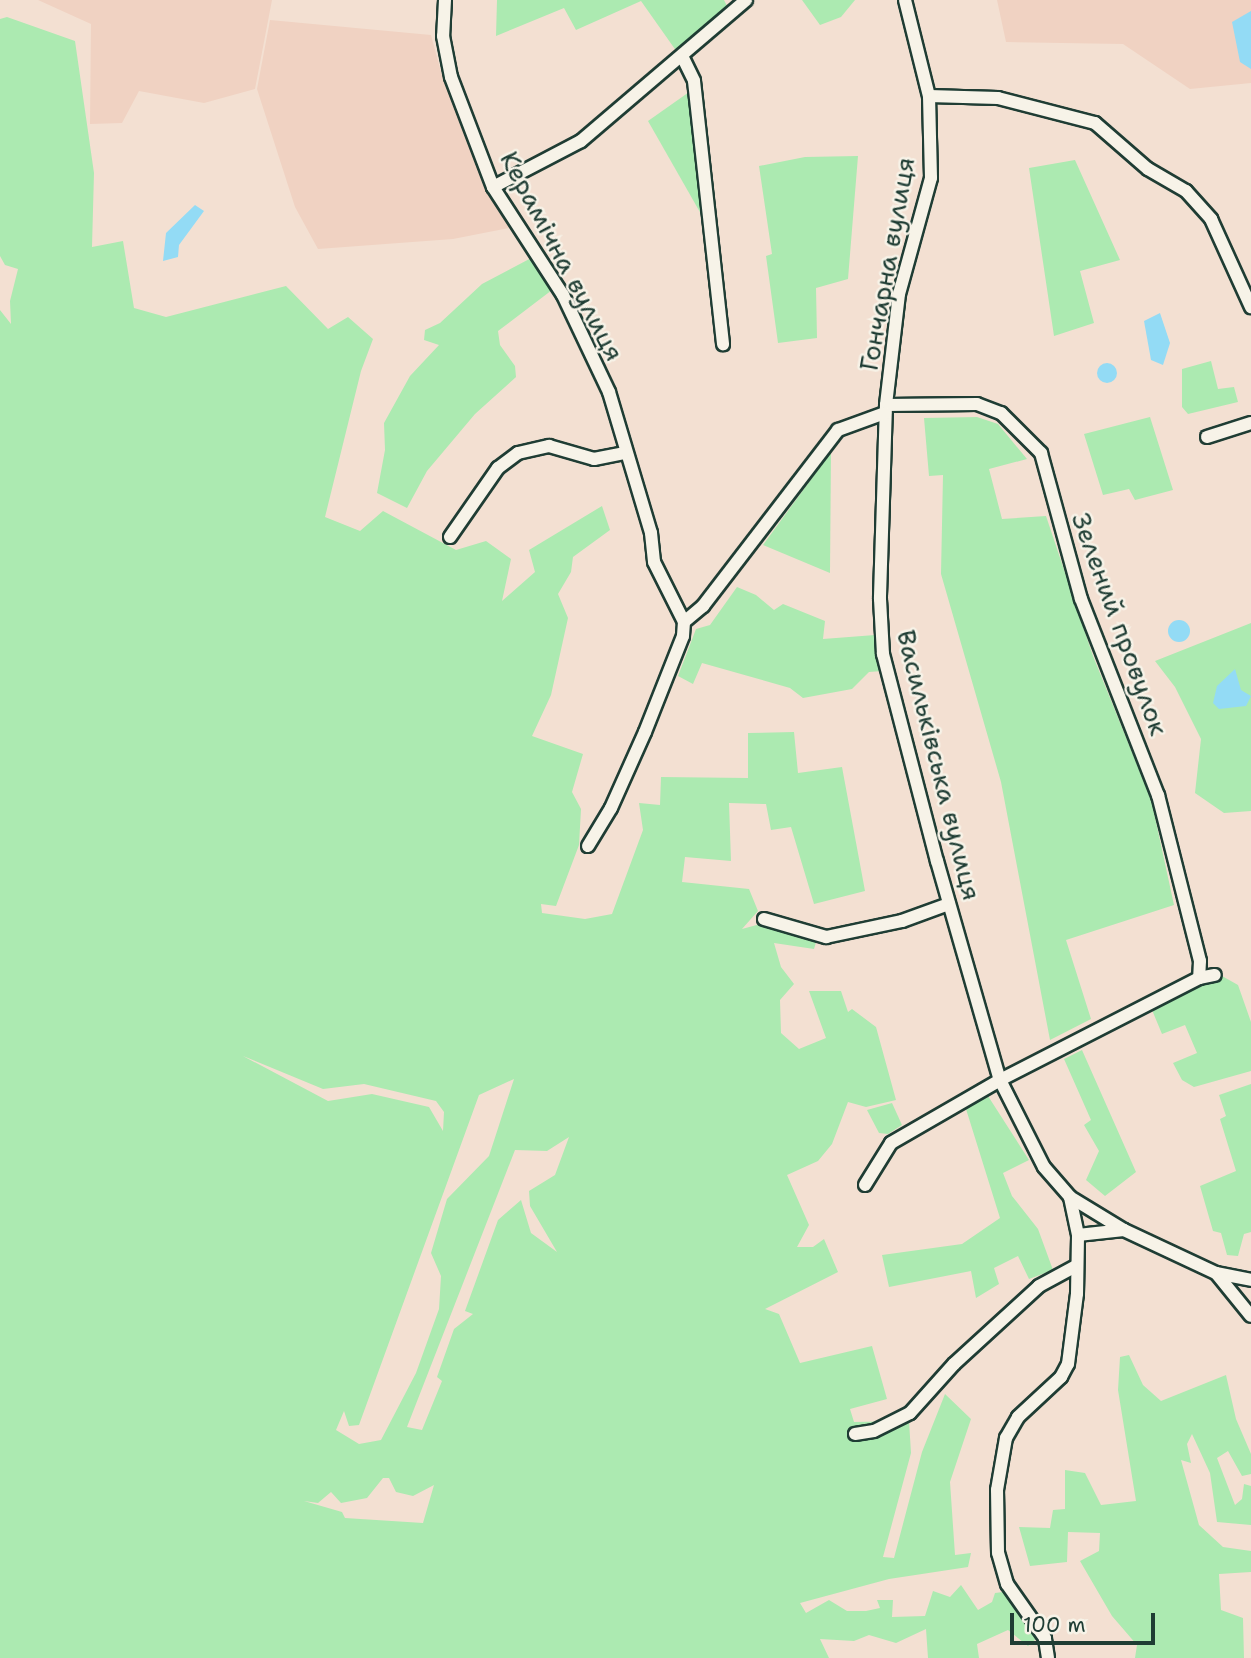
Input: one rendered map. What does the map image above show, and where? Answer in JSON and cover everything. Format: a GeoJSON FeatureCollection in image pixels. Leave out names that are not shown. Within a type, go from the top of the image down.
{"type":"FeatureCollection","features":[{"type":"Feature","properties":{"kind":"street","name":"Керамічна вулиця"},"geometry":{"type":"LineString","coordinates":[[445,0],[443,36],[451,77],[493,187],[563,295],[609,392],[651,533],[654,562],[684,622]]}},
{"type":"Feature","properties":{"kind":"street"},"geometry":{"type":"LineString","coordinates":[[493,187],[581,141],[683,58],[746,0]]}},
{"type":"Feature","properties":{"kind":"street","name":"Гончарна вулиця"},"geometry":{"type":"LineString","coordinates":[[885,409],[899,294],[932,178],[929,96],[905,0]]}},
{"type":"Feature","properties":{"kind":"street"},"geometry":{"type":"LineString","coordinates":[[683,58],[694,81],[723,344]]}},
{"type":"Feature","properties":{"kind":"street"},"geometry":{"type":"LineString","coordinates":[[929,96],[998,98],[1095,122],[1148,169],[1186,191],[1212,219],[1251,307]]}},
{"type":"Feature","properties":{"kind":"street","name":"Зелений провулок"},"geometry":{"type":"LineString","coordinates":[[684,622],[703,606],[838,430],[885,409],[977,404],[1001,414],[1041,453],[1081,599],[1158,795],[1200,961],[1199,978]]}},
{"type":"Feature","properties":{"kind":"street","name":"Васильківська вулиця"},"geometry":{"type":"LineString","coordinates":[[885,409],[880,599],[883,654],[949,904],[1000,1080],[1027,1139],[1070,1196],[1124,1230],[1216,1273],[1251,1280]]}},
{"type":"Feature","properties":{"kind":"street"},"geometry":{"type":"LineString","coordinates":[[1207,437],[1251,423]]}},
{"type":"Feature","properties":{"kind":"street"},"geometry":{"type":"LineString","coordinates":[[450,537],[498,468],[518,453],[550,446],[594,459],[626,453]]}},
{"type":"Feature","properties":{"kind":"street"},"geometry":{"type":"LineString","coordinates":[[588,846],[611,808],[645,732],[683,636],[684,622]]}},
{"type":"Feature","properties":{"kind":"street"},"geometry":{"type":"LineString","coordinates":[[764,919],[826,937],[902,920],[949,904]]}},
{"type":"Feature","properties":{"kind":"street"},"geometry":{"type":"LineString","coordinates":[[866,1185],[891,1143],[1000,1080],[1199,978],[1215,975]]}},
{"type":"Feature","properties":{"kind":"street"},"geometry":{"type":"LineString","coordinates":[[1048,1658],[1045,1638],[1007,1584],[998,1553],[997,1490],[1006,1438],[1018,1417],[1055,1383],[1068,1364],[1078,1235],[1070,1196]]}},
{"type":"Feature","properties":{"kind":"street"},"geometry":{"type":"LineString","coordinates":[[1078,1235],[1124,1230]]}},
{"type":"Feature","properties":{"kind":"street"},"geometry":{"type":"LineString","coordinates":[[855,1434],[874,1431],[910,1413],[954,1364],[1039,1286],[1076,1266]]}},
{"type":"Feature","properties":{"kind":"street"},"geometry":{"type":"LineString","coordinates":[[1216,1273],[1251,1316]]}},
{"type":"Feature","properties":{"kind":"shaded area"},"geometry":{"type":"Polygon","coordinates":[[[38,0],[272,0],[255,89],[204,103],[139,91],[122,123],[90,124],[91,24],[38,0]]]}},
{"type":"Feature","properties":{"kind":"shaded area"},"geometry":{"type":"Polygon","coordinates":[[[997,0],[1251,0],[1251,83],[1190,89],[1123,44],[1006,42],[997,0]]]}},
{"type":"Feature","properties":{"kind":"shaded area"},"geometry":{"type":"Polygon","coordinates":[[[270,20],[431,35],[441,72],[509,228],[453,239],[318,249],[295,207],[257,89],[270,20]]]}},
{"type":"Feature","properties":{"kind":"green space"},"geometry":{"type":"Polygon","coordinates":[[[497,0],[724,0],[728,8],[677,52],[641,1],[576,30],[564,8],[496,36],[497,0]]]}},
{"type":"Feature","properties":{"kind":"green space"},"geometry":{"type":"Polygon","coordinates":[[[802,0],[855,0],[841,17],[820,25],[802,0]]]}},
{"type":"Feature","properties":{"kind":"green space"},"geometry":{"type":"Polygon","coordinates":[[[7,17],[75,41],[94,173],[92,247],[123,241],[134,308],[166,317],[286,286],[328,329],[348,317],[373,339],[361,371],[325,517],[360,531],[383,511],[456,550],[486,541],[511,559],[502,601],[535,572],[529,550],[602,506],[610,530],[573,557],[571,572],[558,594],[568,618],[551,695],[532,736],[583,754],[572,792],[581,809],[579,845],[556,906],[541,904],[542,913],[585,919],[612,914],[643,830],[639,803],[660,805],[661,777],[748,778],[748,733],[794,732],[798,773],[842,767],[865,891],[814,904],[791,827],[771,830],[766,804],[729,803],[731,861],[685,857],[682,882],[749,889],[758,911],[742,929],[764,923],[817,939],[814,949],[774,943],[781,967],[794,984],[780,1000],[781,1033],[799,1049],[826,1038],[809,991],[841,991],[848,1012],[852,1009],[876,1027],[896,1100],[866,1107],[848,1102],[832,1144],[818,1161],[787,1175],[809,1225],[797,1247],[813,1247],[824,1239],[838,1272],[765,1309],[779,1314],[800,1363],[872,1346],[887,1399],[850,1409],[854,1422],[909,1421],[911,1453],[883,1557],[894,1558],[922,1452],[945,1394],[971,1419],[950,1482],[955,1555],[971,1553],[968,1567],[889,1579],[800,1603],[806,1613],[829,1600],[847,1611],[866,1611],[880,1608],[877,1600],[893,1600],[892,1617],[925,1616],[933,1591],[950,1597],[961,1585],[978,1610],[992,1602],[995,1593],[1003,1592],[1037,1638],[1028,1646],[1008,1630],[977,1644],[979,1658],[928,1658],[926,1629],[896,1643],[869,1635],[854,1641],[820,1639],[829,1658],[0,1658],[0,310],[11,324],[10,301],[18,269],[5,265],[0,256],[0,19],[7,17]],[[243,1056],[328,1101],[372,1094],[429,1107],[443,1131],[444,1112],[436,1101],[364,1084],[323,1089],[243,1056]],[[514,1079],[479,1095],[359,1425],[349,1426],[344,1411],[336,1430],[359,1444],[381,1440],[416,1373],[439,1309],[441,1276],[431,1253],[447,1199],[489,1156],[514,1079]],[[569,1137],[547,1151],[515,1150],[407,1427],[422,1430],[442,1381],[437,1377],[454,1329],[473,1314],[465,1311],[498,1220],[521,1200],[531,1233],[557,1252],[530,1206],[529,1191],[555,1175],[569,1137]],[[383,1478],[367,1498],[341,1503],[331,1492],[318,1503],[304,1501],[342,1512],[345,1518],[423,1523],[434,1485],[413,1496],[396,1492],[389,1478],[383,1478]]]}},
{"type":"Feature","properties":{"kind":"green space"},"geometry":{"type":"Polygon","coordinates":[[[692,90],[705,221],[648,121],[692,90]]]}},
{"type":"Feature","properties":{"kind":"green space"},"geometry":{"type":"Polygon","coordinates":[[[858,156],[848,279],[816,288],[817,338],[778,343],[766,256],[772,254],[759,166],[805,157],[858,156]]]}},
{"type":"Feature","properties":{"kind":"green space"},"geometry":{"type":"Polygon","coordinates":[[[1075,160],[1120,260],[1080,271],[1094,323],[1054,336],[1029,168],[1075,160]]]}},
{"type":"Feature","properties":{"kind":"green space"},"geometry":{"type":"Polygon","coordinates":[[[535,256],[552,290],[498,331],[500,345],[515,366],[516,377],[475,414],[427,471],[407,508],[377,493],[385,450],[384,423],[410,376],[439,345],[424,340],[425,330],[440,323],[482,284],[535,256]]]}},
{"type":"Feature","properties":{"kind":"green space"},"geometry":{"type":"Polygon","coordinates":[[[1211,361],[1218,389],[1234,387],[1238,402],[1188,414],[1182,407],[1182,369],[1211,361]]]}},
{"type":"Feature","properties":{"kind":"green space"},"geometry":{"type":"Polygon","coordinates":[[[977,417],[998,424],[1027,459],[989,469],[1002,519],[1046,516],[1093,656],[1151,799],[1174,905],[1066,940],[1091,1019],[1050,1040],[1001,782],[941,574],[943,475],[929,476],[924,418],[977,417]]]}},
{"type":"Feature","properties":{"kind":"green space"},"geometry":{"type":"Polygon","coordinates":[[[1150,417],[1173,490],[1135,500],[1129,489],[1103,495],[1084,434],[1150,417]]]}},
{"type":"Feature","properties":{"kind":"green space"},"geometry":{"type":"Polygon","coordinates":[[[831,452],[830,573],[763,545],[831,452]]]}},
{"type":"Feature","properties":{"kind":"green space"},"geometry":{"type":"Polygon","coordinates":[[[737,587],[756,595],[774,610],[783,604],[825,621],[823,639],[875,635],[882,671],[869,672],[852,689],[803,698],[790,688],[702,663],[693,684],[678,676],[696,629],[710,625],[737,587]]]}},
{"type":"Feature","properties":{"kind":"green space"},"geometry":{"type":"Polygon","coordinates":[[[1251,623],[1251,811],[1224,813],[1195,793],[1201,739],[1175,687],[1155,661],[1251,623]]]}},
{"type":"Feature","properties":{"kind":"green space"},"geometry":{"type":"Polygon","coordinates":[[[1222,976],[1238,985],[1251,1022],[1251,1071],[1194,1087],[1182,1080],[1173,1063],[1197,1053],[1185,1025],[1162,1034],[1152,1010],[1222,976]]]}},
{"type":"Feature","properties":{"kind":"green space"},"geometry":{"type":"Polygon","coordinates":[[[1082,1050],[1136,1172],[1105,1196],[1086,1180],[1099,1151],[1084,1125],[1091,1120],[1064,1059],[1082,1050]]]}},
{"type":"Feature","properties":{"kind":"green space"},"geometry":{"type":"Polygon","coordinates":[[[1251,1084],[1251,1232],[1244,1234],[1238,1256],[1227,1255],[1221,1233],[1213,1231],[1200,1186],[1236,1171],[1220,1119],[1226,1116],[1219,1095],[1251,1084]]]}},
{"type":"Feature","properties":{"kind":"green space"},"geometry":{"type":"Polygon","coordinates":[[[988,1096],[1029,1160],[1003,1173],[1012,1196],[1038,1229],[1053,1270],[1029,1279],[1018,1256],[994,1268],[999,1284],[976,1298],[971,1271],[889,1287],[882,1255],[962,1244],[1000,1218],[966,1109],[988,1096]]]}},
{"type":"Feature","properties":{"kind":"green space"},"geometry":{"type":"Polygon","coordinates":[[[892,1103],[902,1125],[888,1134],[879,1133],[867,1110],[892,1103]]]}},
{"type":"Feature","properties":{"kind":"green space"},"geometry":{"type":"Polygon","coordinates":[[[1129,1355],[1143,1385],[1161,1401],[1226,1375],[1236,1419],[1251,1454],[1251,1474],[1242,1476],[1228,1451],[1217,1458],[1235,1505],[1242,1499],[1244,1484],[1251,1486],[1251,1525],[1217,1522],[1210,1473],[1192,1434],[1187,1444],[1191,1463],[1181,1460],[1199,1525],[1223,1547],[1251,1551],[1251,1572],[1219,1574],[1221,1610],[1243,1618],[1244,1658],[1135,1658],[1137,1645],[1112,1616],[1080,1561],[1099,1551],[1100,1533],[1068,1532],[1067,1562],[1030,1566],[1019,1527],[1050,1528],[1053,1510],[1065,1509],[1065,1470],[1085,1473],[1101,1505],[1136,1501],[1118,1390],[1120,1357],[1129,1355]]]}},
{"type":"Feature","properties":{"kind":"water"},"geometry":{"type":"Polygon","coordinates":[[[1251,11],[1251,69],[1240,62],[1232,22],[1251,11]]]}},
{"type":"Feature","properties":{"kind":"water"},"geometry":{"type":"Polygon","coordinates":[[[195,205],[204,211],[179,245],[178,257],[163,261],[166,233],[195,205]]]}},
{"type":"Feature","properties":{"kind":"water"},"geometry":{"type":"Polygon","coordinates":[[[1160,313],[1170,343],[1163,365],[1151,360],[1144,321],[1160,313]]]}},
{"type":"Feature","properties":{"kind":"water"},"geometry":{"type":"Polygon","coordinates":[[[1107,363],[1114,366],[1117,373],[1114,380],[1107,383],[1100,380],[1097,373],[1100,366],[1107,363]]]}},
{"type":"Feature","properties":{"kind":"water"},"geometry":{"type":"Polygon","coordinates":[[[1179,620],[1187,623],[1190,631],[1187,639],[1179,642],[1171,639],[1168,631],[1171,623],[1179,620]]]}},
{"type":"Feature","properties":{"kind":"water"},"geometry":{"type":"Polygon","coordinates":[[[1235,669],[1241,690],[1251,696],[1246,706],[1219,709],[1213,703],[1217,686],[1235,669]]]}}]}
